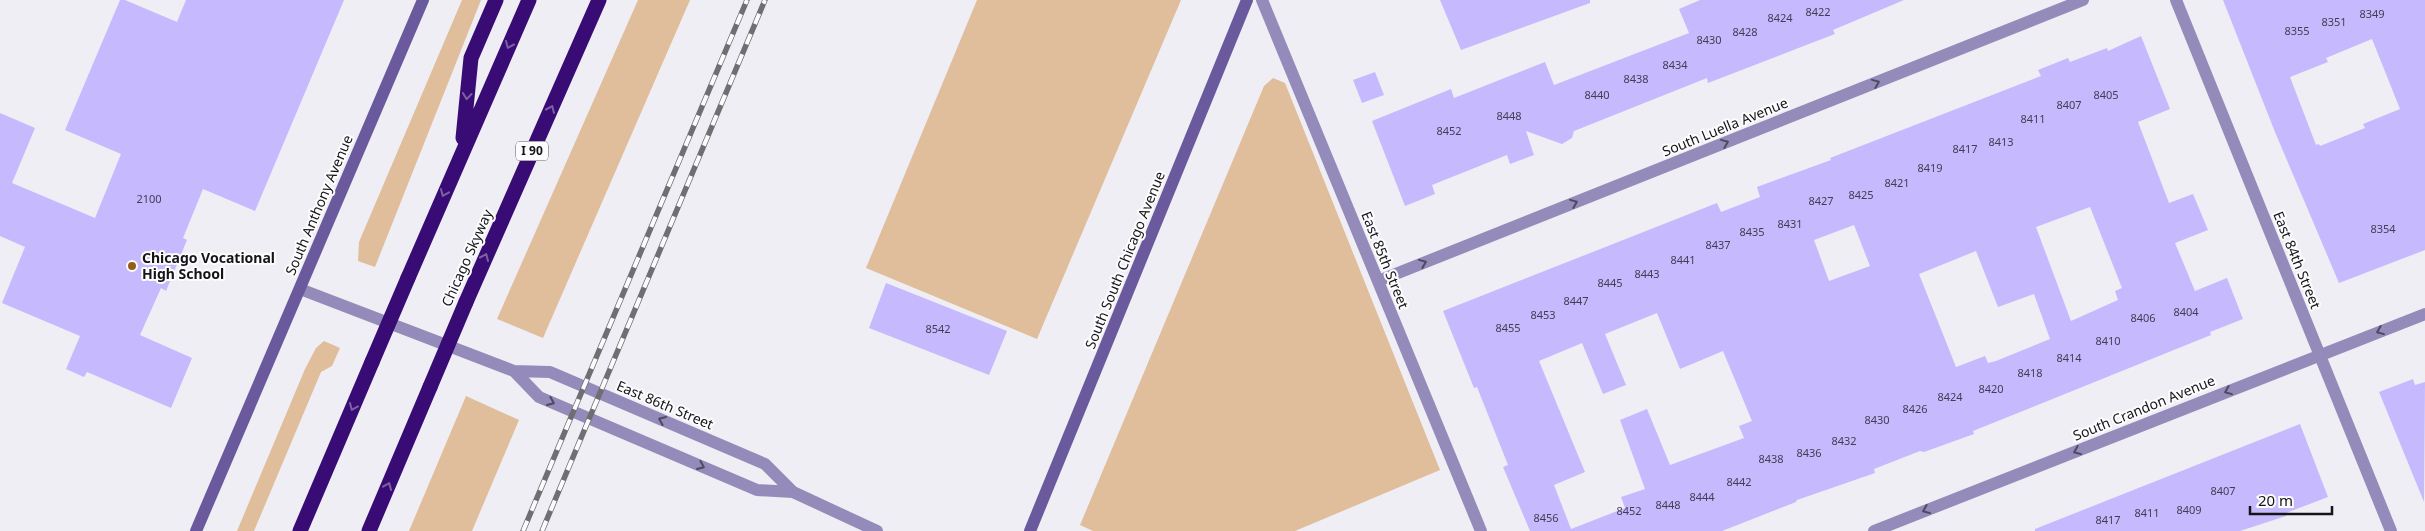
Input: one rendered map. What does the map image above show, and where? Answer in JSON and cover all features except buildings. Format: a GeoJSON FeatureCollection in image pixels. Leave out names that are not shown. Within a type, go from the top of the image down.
{"type":"FeatureCollection","features":[{"type":"Feature","properties":{"kind":"highway"},"geometry":{"type":"LineString","coordinates":[[462,150],[471,58],[496,0]]}},
{"type":"Feature","properties":{"kind":"highway"},"geometry":{"type":"LineString","coordinates":[[300,531],[462,150],[529,0]]}},
{"type":"Feature","properties":{"kind":"highway","name":"Chicago Skyway"},"geometry":{"type":"LineString","coordinates":[[370,531],[466,302],[599,0]]}},
{"type":"Feature","properties":{"kind":"street","name":"South Anthony Avenue"},"geometry":{"type":"LineString","coordinates":[[196,531],[422,0]]}},
{"type":"Feature","properties":{"kind":"street","name":"South South Chicago Avenue"},"geometry":{"type":"LineString","coordinates":[[1030,531],[1247,0]]}},
{"type":"Feature","properties":{"kind":"street","name":"East 85th Street"},"geometry":{"type":"LineString","coordinates":[[1262,0],[1481,531]]}},
{"type":"Feature","properties":{"kind":"street","name":"South Luella Avenue"},"geometry":{"type":"LineString","coordinates":[[1378,281],[2083,0]]}},
{"type":"Feature","properties":{"kind":"street","name":"East 84th Street"},"geometry":{"type":"LineString","coordinates":[[2176,0],[2391,531]]}},
{"type":"Feature","properties":{"kind":"street","name":"East 86th Street"},"geometry":{"type":"LineString","coordinates":[[300,289],[514,372],[550,372],[765,464],[793,492],[877,531]]}},
{"type":"Feature","properties":{"kind":"street","name":"South Crandon Avenue"},"geometry":{"type":"LineString","coordinates":[[1874,531],[2425,314]]}},
{"type":"Feature","properties":{"kind":"street","name":"East 86th Street"},"geometry":{"type":"LineString","coordinates":[[514,372],[539,396],[757,490],[793,492]]}},
{"type":"Feature","properties":{"kind":"shaded area"},"geometry":{"type":"Polygon","coordinates":[[[462,0],[481,0],[375,267],[358,261],[359,242],[462,0]]]}},
{"type":"Feature","properties":{"kind":"shaded area"},"geometry":{"type":"Polygon","coordinates":[[[638,0],[690,0],[543,338],[497,319],[638,0]]]}},
{"type":"Feature","properties":{"kind":"shaded area"},"geometry":{"type":"Polygon","coordinates":[[[977,0],[1181,0],[1037,339],[866,268],[977,0]]]}},
{"type":"Feature","properties":{"kind":"shaded area"},"geometry":{"type":"Polygon","coordinates":[[[1273,78],[1285,83],[1440,470],[1295,531],[1093,531],[1080,525],[1264,86],[1273,78]]]}},
{"type":"Feature","properties":{"kind":"shaded area"},"geometry":{"type":"Polygon","coordinates":[[[324,341],[340,348],[332,366],[321,372],[254,531],[237,531],[305,369],[316,348],[324,341]]]}},
{"type":"Feature","properties":{"kind":"shaded area"},"geometry":{"type":"Polygon","coordinates":[[[466,396],[519,420],[472,531],[409,531],[466,396]]]}},
{"type":"Feature","properties":{"kind":"railway"},"geometry":{"type":"LineString","coordinates":[[523,531],[747,0]]}},
{"type":"Feature","properties":{"kind":"railway"},"geometry":{"type":"LineString","coordinates":[[542,531],[765,0]]}},
{"type":"Feature","properties":{"kind":"place","name":"Chicago Vocational High School"},"geometry":{"type":"Point","coordinates":[132,266]}}]}
